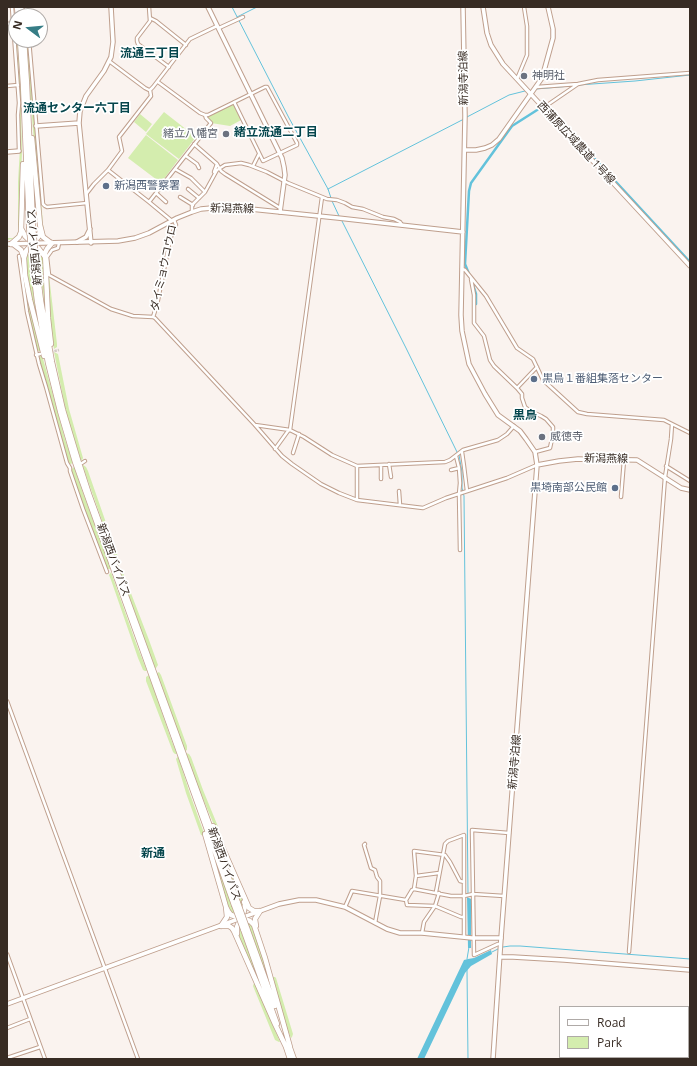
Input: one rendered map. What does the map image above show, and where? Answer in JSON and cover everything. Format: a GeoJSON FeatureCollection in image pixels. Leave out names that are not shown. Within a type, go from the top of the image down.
{"type":"FeatureCollection","features":[{"type":"Feature","properties":{"kind":"highway","name":"新潟西バイパス"},"geometry":{"type":"LineString","coordinates":[[21,48],[26,105]]}},
{"type":"Feature","properties":{"kind":"highway","name":"新潟西バイパス"},"geometry":{"type":"LineString","coordinates":[[24,48],[31,226],[34,261],[56,386],[89,494],[288,1048],[294,1059]]}},
{"type":"Feature","properties":{"kind":"highway"},"geometry":{"type":"LineString","coordinates":[[26,105],[40,225],[43,238],[52,243],[46,250],[45,259],[48,318],[56,386]]}},
{"type":"Feature","properties":{"kind":"highway"},"geometry":{"type":"LineString","coordinates":[[26,105],[21,227],[19,237],[10,244],[21,250],[21,257],[30,300],[47,366],[56,386]]}},
{"type":"Feature","properties":{"kind":"highway"},"geometry":{"type":"LineString","coordinates":[[21,257],[39,236],[40,225]]}},
{"type":"Feature","properties":{"kind":"highway"},"geometry":{"type":"LineString","coordinates":[[21,227],[25,236],[41,250],[45,259]]}},
{"type":"Feature","properties":{"kind":"highway"},"geometry":{"type":"LineString","coordinates":[[197,797],[249,908],[254,911],[260,911]]}},
{"type":"Feature","properties":{"kind":"highway"},"geometry":{"type":"LineString","coordinates":[[197,797],[226,907],[227,917],[221,926]]}},
{"type":"Feature","properties":{"kind":"highway"},"geometry":{"type":"LineString","coordinates":[[241,889],[245,904],[244,912],[236,930],[241,949]]}},
{"type":"Feature","properties":{"kind":"highway"},"geometry":{"type":"LineString","coordinates":[[226,907],[231,915],[241,919],[246,919],[252,923],[257,934]]}},
{"type":"Feature","properties":{"kind":"highway"},"geometry":{"type":"LineString","coordinates":[[260,911],[255,919],[257,934],[288,1048]]}},
{"type":"Feature","properties":{"kind":"highway"},"geometry":{"type":"LineString","coordinates":[[221,926],[229,926],[232,928],[288,1048]]}},
{"type":"Feature","properties":{"kind":"highway","name":"新潟西バイパス"},"geometry":{"type":"LineString","coordinates":[[288,1048],[290,1059]]}},
{"type":"Feature","properties":{"kind":"main road"},"geometry":{"type":"LineString","coordinates":[[91,243],[78,122],[86,96],[104,71],[112,52],[114,42],[111,7]]}},
{"type":"Feature","properties":{"kind":"main road"},"geometry":{"type":"LineString","coordinates":[[208,7],[280,153],[284,167],[284,180],[280,210]]}},
{"type":"Feature","properties":{"kind":"main road","name":"新潟寺泊線"},"geometry":{"type":"LineString","coordinates":[[463,7],[465,150],[462,330],[470,364],[491,405],[498,415],[520,431],[535,452],[537,465],[493,1059]]}},
{"type":"Feature","properties":{"kind":"main road","name":"西蒲原広域農道 1号線"},"geometry":{"type":"LineString","coordinates":[[483,7],[487,32],[492,45],[503,64],[690,266]]}},
{"type":"Feature","properties":{"kind":"main road"},"geometry":{"type":"LineString","coordinates":[[465,150],[485,148],[499,139],[542,78],[553,38],[553,29],[548,7]]}},
{"type":"Feature","properties":{"kind":"main road"},"geometry":{"type":"LineString","coordinates":[[36,126],[78,122]]}},
{"type":"Feature","properties":{"kind":"main road"},"geometry":{"type":"LineString","coordinates":[[7,152],[19,152]]}},
{"type":"Feature","properties":{"kind":"main road","name":"新潟燕線"},"geometry":{"type":"LineString","coordinates":[[10,244],[91,243],[111,242],[135,238],[160,228],[173,220],[192,212],[214,207],[280,210],[319,216],[463,232]]}},
{"type":"Feature","properties":{"kind":"main road"},"geometry":{"type":"LineString","coordinates":[[76,243],[85,238],[90,229]]}},
{"type":"Feature","properties":{"kind":"main road","name":"新潟燕線"},"geometry":{"type":"LineString","coordinates":[[537,465],[570,459],[637,460],[681,488],[690,490]]}},
{"type":"Feature","properties":{"kind":"main road"},"geometry":{"type":"LineString","coordinates":[[7,1004],[260,911],[280,904],[299,900],[316,900],[345,907],[387,929],[400,932],[473,938],[501,938]]}},
{"type":"Feature","properties":{"kind":"main road"},"geometry":{"type":"LineString","coordinates":[[500,955],[690,970]]}},
{"type":"Feature","properties":{"kind":"street"},"geometry":{"type":"LineString","coordinates":[[149,7],[149,23],[137,38],[137,42],[169,67]]}},
{"type":"Feature","properties":{"kind":"street"},"geometry":{"type":"LineString","coordinates":[[517,79],[527,55],[527,26],[524,7]]}},
{"type":"Feature","properties":{"kind":"street"},"geometry":{"type":"LineString","coordinates":[[150,90],[158,82],[186,44],[194,37],[242,17]]}},
{"type":"Feature","properties":{"kind":"street"},"geometry":{"type":"LineString","coordinates":[[150,18],[186,44]]}},
{"type":"Feature","properties":{"kind":"street"},"geometry":{"type":"LineString","coordinates":[[16,48],[19,103],[19,152]]}},
{"type":"Feature","properties":{"kind":"street"},"geometry":{"type":"LineString","coordinates":[[30,48],[44,205],[47,207],[87,203]]}},
{"type":"Feature","properties":{"kind":"street"},"geometry":{"type":"LineString","coordinates":[[109,61],[145,88],[150,90]]}},
{"type":"Feature","properties":{"kind":"street"},"geometry":{"type":"LineString","coordinates":[[536,87],[598,80],[690,73]]}},
{"type":"Feature","properties":{"kind":"street"},"geometry":{"type":"LineString","coordinates":[[149,202],[211,123],[205,115],[200,113],[158,82]]}},
{"type":"Feature","properties":{"kind":"street"},"geometry":{"type":"LineString","coordinates":[[543,108],[578,84],[582,83]]}},
{"type":"Feature","properties":{"kind":"street"},"geometry":{"type":"LineString","coordinates":[[7,86],[18,85]]}},
{"type":"Feature","properties":{"kind":"street"},"geometry":{"type":"LineString","coordinates":[[205,115],[208,115],[265,86],[268,88],[297,143],[296,145],[263,161],[234,102]]}},
{"type":"Feature","properties":{"kind":"street"},"geometry":{"type":"LineString","coordinates":[[86,193],[108,170],[122,152],[120,137],[151,96],[150,90]]}},
{"type":"Feature","properties":{"kind":"street"},"geometry":{"type":"LineString","coordinates":[[194,144],[217,164],[225,174],[280,210]]}},
{"type":"Feature","properties":{"kind":"street"},"geometry":{"type":"LineString","coordinates":[[253,166],[259,154]]}},
{"type":"Feature","properties":{"kind":"street"},"geometry":{"type":"LineString","coordinates":[[186,156],[197,164],[199,168]]}},
{"type":"Feature","properties":{"kind":"street"},"geometry":{"type":"LineString","coordinates":[[214,174],[219,168],[225,165],[241,163],[253,166],[322,197],[334,199],[352,207],[363,209],[382,217],[394,219],[402,225]]}},
{"type":"Feature","properties":{"kind":"street"},"geometry":{"type":"LineString","coordinates":[[192,212],[193,204],[205,192],[217,164]]}},
{"type":"Feature","properties":{"kind":"street"},"geometry":{"type":"LineString","coordinates":[[175,169],[191,178],[205,192]]}},
{"type":"Feature","properties":{"kind":"street"},"geometry":{"type":"LineString","coordinates":[[108,170],[173,220]]}},
{"type":"Feature","properties":{"kind":"street"},"geometry":{"type":"LineString","coordinates":[[188,189],[199,198]]}},
{"type":"Feature","properties":{"kind":"street"},"geometry":{"type":"LineString","coordinates":[[156,193],[166,202]]}},
{"type":"Feature","properties":{"kind":"street"},"geometry":{"type":"LineString","coordinates":[[180,197],[193,204]]}},
{"type":"Feature","properties":{"kind":"street"},"geometry":{"type":"LineString","coordinates":[[275,450],[290,430],[322,197]]}},
{"type":"Feature","properties":{"kind":"street","name":"ダイミョウコウロ"},"geometry":{"type":"LineString","coordinates":[[154,317],[170,239],[176,225],[173,220]]}},
{"type":"Feature","properties":{"kind":"street"},"geometry":{"type":"LineString","coordinates":[[59,243],[58,248],[50,252],[47,257],[49,275],[110,309],[133,316],[154,317],[255,425],[275,450],[321,484],[353,500],[423,508],[507,478],[537,465]]}},
{"type":"Feature","properties":{"kind":"street"},"geometry":{"type":"LineString","coordinates":[[21,257],[27,312],[36,355],[67,463],[107,572]]}},
{"type":"Feature","properties":{"kind":"street"},"geometry":{"type":"LineString","coordinates":[[462,268],[487,297],[517,348],[533,359],[543,380],[578,412],[664,420],[690,433]]}},
{"type":"Feature","properties":{"kind":"street"},"geometry":{"type":"LineString","coordinates":[[471,278],[474,295],[474,323],[484,336],[490,360],[507,380],[522,394],[525,407],[546,419],[553,427],[550,448],[535,452]]}},
{"type":"Feature","properties":{"kind":"street"},"geometry":{"type":"LineString","coordinates":[[36,355],[40,354]]}},
{"type":"Feature","properties":{"kind":"street"},"geometry":{"type":"LineString","coordinates":[[517,388],[537,367]]}},
{"type":"Feature","properties":{"kind":"street"},"geometry":{"type":"LineString","coordinates":[[629,952],[665,477],[672,424]]}},
{"type":"Feature","properties":{"kind":"street"},"geometry":{"type":"LineString","coordinates":[[255,425],[290,430],[299,434],[325,451],[357,466],[445,462],[467,448],[498,440],[507,434],[514,426]]}},
{"type":"Feature","properties":{"kind":"street"},"geometry":{"type":"LineString","coordinates":[[293,453],[299,434]]}},
{"type":"Feature","properties":{"kind":"street"},"geometry":{"type":"LineString","coordinates":[[461,452],[464,466],[466,492]]}},
{"type":"Feature","properties":{"kind":"street"},"geometry":{"type":"LineString","coordinates":[[456,456],[460,483],[460,550]]}},
{"type":"Feature","properties":{"kind":"street"},"geometry":{"type":"LineString","coordinates":[[621,497],[624,460]]}},
{"type":"Feature","properties":{"kind":"street"},"geometry":{"type":"LineString","coordinates":[[343,465],[344,461]]}},
{"type":"Feature","properties":{"kind":"street"},"geometry":{"type":"LineString","coordinates":[[389,464],[390,477]]}},
{"type":"Feature","properties":{"kind":"street"},"geometry":{"type":"LineString","coordinates":[[381,465],[381,479]]}},
{"type":"Feature","properties":{"kind":"street"},"geometry":{"type":"LineString","coordinates":[[357,466],[357,500]]}},
{"type":"Feature","properties":{"kind":"street"},"geometry":{"type":"LineString","coordinates":[[666,466],[690,481]]}},
{"type":"Feature","properties":{"kind":"street"},"geometry":{"type":"LineString","coordinates":[[451,470],[458,468]]}},
{"type":"Feature","properties":{"kind":"street"},"geometry":{"type":"LineString","coordinates":[[399,491],[400,505]]}},
{"type":"Feature","properties":{"kind":"street"},"geometry":{"type":"LineString","coordinates":[[7,701],[138,1059]]}},
{"type":"Feature","properties":{"kind":"street"},"geometry":{"type":"LineString","coordinates":[[501,945],[498,944],[474,955],[472,830],[509,833]]}},
{"type":"Feature","properties":{"kind":"street"},"geometry":{"type":"LineString","coordinates":[[422,933],[424,922],[435,906],[438,893],[439,873],[445,844],[448,841],[464,836],[465,937]]}},
{"type":"Feature","properties":{"kind":"street"},"geometry":{"type":"LineString","coordinates":[[365,844],[364,845],[371,868],[375,870],[377,878],[380,881],[380,896],[375,923]]}},
{"type":"Feature","properties":{"kind":"street"},"geometry":{"type":"LineString","coordinates":[[406,900],[414,889],[416,876],[414,851],[445,855],[460,881],[464,882]]}},
{"type":"Feature","properties":{"kind":"street"},"geometry":{"type":"LineString","coordinates":[[416,876],[439,873]]}},
{"type":"Feature","properties":{"kind":"street"},"geometry":{"type":"LineString","coordinates":[[414,889],[451,896],[504,896]]}},
{"type":"Feature","properties":{"kind":"street"},"geometry":{"type":"LineString","coordinates":[[345,907],[352,891],[406,900]]}},
{"type":"Feature","properties":{"kind":"street"},"geometry":{"type":"LineString","coordinates":[[406,900],[407,905],[435,906],[464,917]]}},
{"type":"Feature","properties":{"kind":"street"},"geometry":{"type":"LineString","coordinates":[[7,954],[45,1059]]}},
{"type":"Feature","properties":{"kind":"street"},"geometry":{"type":"LineString","coordinates":[[7,1028],[30,1019]]}},
{"type":"Feature","properties":{"kind":"street"},"geometry":{"type":"LineString","coordinates":[[7,1058],[40,1047]]}},
{"type":"Feature","properties":{"kind":"green space"},"geometry":{"type":"Polygon","coordinates":[[[17,48],[22,97],[22,153],[19,235],[16,238],[7,240],[7,238],[13,238],[18,232],[20,102],[17,48]]]}},
{"type":"Feature","properties":{"kind":"green space"},"geometry":{"type":"Polygon","coordinates":[[[27,48],[29,48],[44,236],[34,143],[27,48]]]}},
{"type":"Feature","properties":{"kind":"green space"},"geometry":{"type":"Polygon","coordinates":[[[234,102],[243,119],[230,126],[211,123],[205,115],[234,102]]]}},
{"type":"Feature","properties":{"kind":"green space"},"geometry":{"type":"Polygon","coordinates":[[[164,112],[196,137],[179,159],[146,134],[164,112]]]}},
{"type":"Feature","properties":{"kind":"green space"},"geometry":{"type":"Polygon","coordinates":[[[140,114],[152,124],[146,132],[134,122],[140,114]]]}},
{"type":"Feature","properties":{"kind":"green space"},"geometry":{"type":"Polygon","coordinates":[[[146,135],[178,160],[161,183],[128,158],[146,135]]]}},
{"type":"Feature","properties":{"kind":"green space"},"geometry":{"type":"Polygon","coordinates":[[[37,248],[43,256],[44,262],[48,332],[44,304],[37,248]]]}},
{"type":"Feature","properties":{"kind":"green space"},"geometry":{"type":"Polygon","coordinates":[[[29,250],[34,299],[42,342],[28,287],[26,263],[27,252],[29,250]]]}},
{"type":"Feature","properties":{"kind":"green space"},"geometry":{"type":"Polygon","coordinates":[[[47,258],[57,344],[57,347],[54,349],[50,324],[47,258]]]}},
{"type":"Feature","properties":{"kind":"green space"},"geometry":{"type":"Polygon","coordinates":[[[21,265],[26,293],[41,352],[37,350],[29,317],[21,265]]]}},
{"type":"Feature","properties":{"kind":"green space"},"geometry":{"type":"Polygon","coordinates":[[[54,352],[58,354],[69,409],[83,458],[81,461],[66,412],[54,352]]]}},
{"type":"Feature","properties":{"kind":"green space"},"geometry":{"type":"Polygon","coordinates":[[[42,355],[73,463],[70,464],[39,359],[42,355]]]}},
{"type":"Feature","properties":{"kind":"green space"},"geometry":{"type":"Polygon","coordinates":[[[82,464],[88,471],[120,563],[118,566],[82,464]]]}},
{"type":"Feature","properties":{"kind":"green space"},"geometry":{"type":"Polygon","coordinates":[[[74,467],[111,569],[106,567],[80,497],[71,472],[74,467]]]}},
{"type":"Feature","properties":{"kind":"green space"},"geometry":{"type":"Polygon","coordinates":[[[119,569],[122,570],[149,640],[158,665],[156,668],[155,668],[119,569]]]}},
{"type":"Feature","properties":{"kind":"green space"},"geometry":{"type":"Polygon","coordinates":[[[111,572],[147,671],[143,670],[138,658],[109,575],[111,572]]]}},
{"type":"Feature","properties":{"kind":"green space"},"geometry":{"type":"Polygon","coordinates":[[[159,672],[187,746],[187,750],[185,751],[157,673],[159,672]]]}},
{"type":"Feature","properties":{"kind":"green space"},"geometry":{"type":"Polygon","coordinates":[[[149,675],[177,754],[173,752],[146,681],[146,677],[149,675]]]}},
{"type":"Feature","properties":{"kind":"green space"},"geometry":{"type":"Polygon","coordinates":[[[186,753],[191,757],[219,829],[217,832],[198,787],[186,753]]]}},
{"type":"Feature","properties":{"kind":"green space"},"geometry":{"type":"Polygon","coordinates":[[[178,756],[205,836],[201,835],[186,793],[176,759],[178,756]]]}},
{"type":"Feature","properties":{"kind":"green space"},"geometry":{"type":"Polygon","coordinates":[[[218,841],[244,903],[243,912],[218,841]]]}},
{"type":"Feature","properties":{"kind":"green space"},"geometry":{"type":"Polygon","coordinates":[[[211,847],[236,915],[228,909],[211,847]]]}},
{"type":"Feature","properties":{"kind":"green space"},"geometry":{"type":"Polygon","coordinates":[[[246,921],[249,921],[255,931],[274,996],[246,921]]]}},
{"type":"Feature","properties":{"kind":"green space"},"geometry":{"type":"Polygon","coordinates":[[[239,925],[268,1004],[243,948],[238,933],[239,925]]]}},
{"type":"Feature","properties":{"kind":"green space"},"geometry":{"type":"Polygon","coordinates":[[[272,977],[276,978],[293,1034],[291,1038],[285,1024],[272,977]]]}},
{"type":"Feature","properties":{"kind":"green space"},"geometry":{"type":"Polygon","coordinates":[[[254,983],[280,1042],[275,1040],[253,986],[254,983]]]}},
{"type":"Feature","properties":{"kind":"water"},"geometry":{"type":"Polygon","coordinates":[[[467,897],[471,899],[471,948],[468,948],[467,897]]]}},
{"type":"Feature","properties":{"kind":"water"},"geometry":{"type":"Polygon","coordinates":[[[491,950],[492,954],[471,966],[465,973],[424,1059],[417,1059],[464,960],[474,958],[491,950]]]}},
{"type":"Feature","properties":{"kind":"waterway"},"geometry":{"type":"LineString","coordinates":[[232,7],[289,118],[328,189],[331,198]]}},
{"type":"Feature","properties":{"kind":"waterway"},"geometry":{"type":"LineString","coordinates":[[237,17],[257,7]]}},
{"type":"Feature","properties":{"kind":"waterway"},"geometry":{"type":"LineString","coordinates":[[578,85],[690,75]]}},
{"type":"Feature","properties":{"kind":"waterway"},"geometry":{"type":"LineString","coordinates":[[536,89],[571,86]]}},
{"type":"Feature","properties":{"kind":"waterway"},"geometry":{"type":"LineString","coordinates":[[467,117],[509,95],[525,91]]}},
{"type":"Feature","properties":{"kind":"waterway"},"geometry":{"type":"LineString","coordinates":[[469,274],[465,264],[469,191],[471,183],[512,126],[545,105],[690,262]]}},
{"type":"Feature","properties":{"kind":"waterway"},"geometry":{"type":"LineString","coordinates":[[328,189],[464,119]]}},
{"type":"Feature","properties":{"kind":"waterway"},"geometry":{"type":"LineString","coordinates":[[332,201],[339,216]]}},
{"type":"Feature","properties":{"kind":"waterway"},"geometry":{"type":"LineString","coordinates":[[341,219],[457,452]]}},
{"type":"Feature","properties":{"kind":"waterway"},"geometry":{"type":"LineString","coordinates":[[471,279],[476,294],[476,304]]}},
{"type":"Feature","properties":{"kind":"waterway"},"geometry":{"type":"LineString","coordinates":[[459,455],[464,496],[468,893]]}},
{"type":"Feature","properties":{"kind":"waterway"},"geometry":{"type":"LineString","coordinates":[[503,947],[520,946],[690,959]]}},
{"type":"Feature","properties":{"kind":"waterway"},"geometry":{"type":"LineString","coordinates":[[467,959],[469,947]]}},
{"type":"Feature","properties":{"kind":"waterway"},"geometry":{"type":"LineString","coordinates":[[492,952],[500,948]]}},
{"type":"Feature","properties":{"kind":"waterway"},"geometry":{"type":"LineString","coordinates":[[467,970],[468,1059]]}},
{"type":"Feature","properties":{"kind":"tunnel"},"geometry":{"type":"LineString","coordinates":[[51,352],[59,350]]}},
{"type":"Feature","properties":{"kind":"place","name":"神明社"},"geometry":{"type":"Point","coordinates":[524,76]}},
{"type":"Feature","properties":{"kind":"place","name":"緒立八幡宮"},"geometry":{"type":"Point","coordinates":[226,134]}},
{"type":"Feature","properties":{"kind":"place","name":"新潟西警察署"},"geometry":{"type":"Point","coordinates":[106,186]}},
{"type":"Feature","properties":{"kind":"place","name":"黒鳥１番組集落センター"},"geometry":{"type":"Point","coordinates":[534,379]}},
{"type":"Feature","properties":{"kind":"place","name":"威徳寺"},"geometry":{"type":"Point","coordinates":[542,437]}},
{"type":"Feature","properties":{"kind":"place","name":"黒埼南部公民館"},"geometry":{"type":"Point","coordinates":[615,488]}},
{"type":"Feature","properties":{"kind":"district","name":"流通三丁目"},"geometry":{"type":"Point","coordinates":[150,54]}},
{"type":"Feature","properties":{"kind":"district","name":"流通センター六丁目"},"geometry":{"type":"Point","coordinates":[77,109]}},
{"type":"Feature","properties":{"kind":"district","name":"緒立流通二丁目"},"geometry":{"type":"Point","coordinates":[276,133]}},
{"type":"Feature","properties":{"kind":"district","name":"黒鳥"},"geometry":{"type":"Point","coordinates":[525,416]}},
{"type":"Feature","properties":{"kind":"district","name":"新通"},"geometry":{"type":"Point","coordinates":[153,854]}}]}
